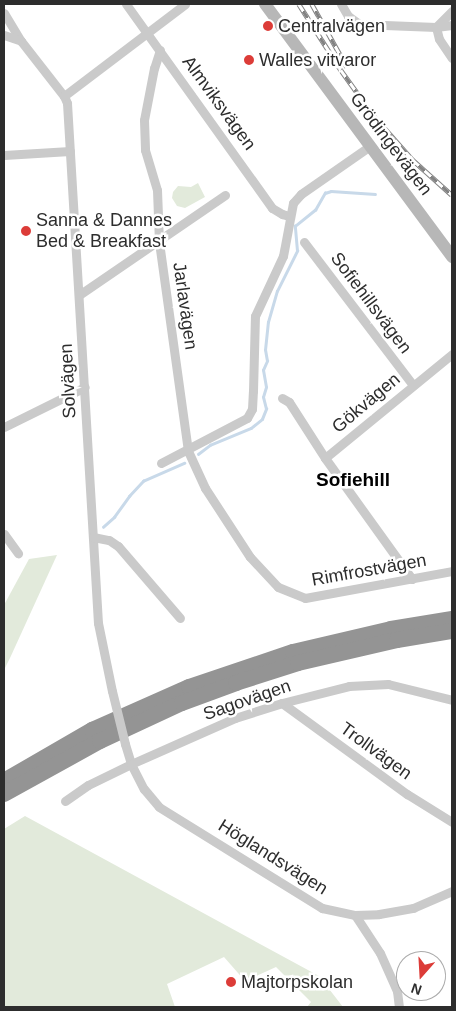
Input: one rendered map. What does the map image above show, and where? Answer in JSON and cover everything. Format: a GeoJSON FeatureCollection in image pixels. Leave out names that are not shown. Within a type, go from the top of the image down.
{"type":"FeatureCollection","features":[{"type":"Feature","properties":{"kind":"highway"},"geometry":{"type":"LineString","coordinates":[[4,781],[92,730],[189,687],[293,652],[391,629],[452,619]]}},
{"type":"Feature","properties":{"kind":"highway"},"geometry":{"type":"LineString","coordinates":[[4,794],[100,741],[182,703],[236,683],[298,663],[397,640],[452,631]]}},
{"type":"Feature","properties":{"kind":"street","name":"Almviksvägen"},"geometry":{"type":"LineString","coordinates":[[126,4],[272,208],[289,216]]}},
{"type":"Feature","properties":{"kind":"street"},"geometry":{"type":"LineString","coordinates":[[64,96],[185,4]]}},
{"type":"Feature","properties":{"kind":"street","name":"Grödingevägen"},"geometry":{"type":"LineString","coordinates":[[265,4],[452,257]]}},
{"type":"Feature","properties":{"kind":"street"},"geometry":{"type":"LineString","coordinates":[[341,4],[348,16],[359,24],[436,27],[452,25]]}},
{"type":"Feature","properties":{"kind":"street"},"geometry":{"type":"LineString","coordinates":[[436,27],[452,12]]}},
{"type":"Feature","properties":{"kind":"street","name":"Solvägen"},"geometry":{"type":"LineString","coordinates":[[4,13],[21,41],[64,96],[67,103],[98,623],[112,691],[131,764]]}},
{"type":"Feature","properties":{"kind":"street"},"geometry":{"type":"LineString","coordinates":[[436,27],[438,39],[452,58]]}},
{"type":"Feature","properties":{"kind":"street"},"geometry":{"type":"LineString","coordinates":[[4,35],[21,41]]}},
{"type":"Feature","properties":{"kind":"street","name":"Jarlavägen"},"geometry":{"type":"LineString","coordinates":[[160,50],[154,68],[144,120],[145,150],[158,190],[159,242],[188,451]]}},
{"type":"Feature","properties":{"kind":"street"},"geometry":{"type":"LineString","coordinates":[[161,462],[188,451],[247,418],[252,409],[254,316],[283,256],[289,216],[293,203],[301,194],[370,146]]}},
{"type":"Feature","properties":{"kind":"street"},"geometry":{"type":"LineString","coordinates":[[4,155],[70,150]]}},
{"type":"Feature","properties":{"kind":"street"},"geometry":{"type":"LineString","coordinates":[[79,295],[225,195]]}},
{"type":"Feature","properties":{"kind":"street","name":"Sofiehillsvägen"},"geometry":{"type":"LineString","coordinates":[[304,242],[413,385]]}},
{"type":"Feature","properties":{"kind":"street","name":"Gökvägen"},"geometry":{"type":"LineString","coordinates":[[326,458],[452,354]]}},
{"type":"Feature","properties":{"kind":"street"},"geometry":{"type":"LineString","coordinates":[[4,426],[85,387]]}},
{"type":"Feature","properties":{"kind":"street"},"geometry":{"type":"LineString","coordinates":[[282,398],[289,402],[326,458],[412,579]]}},
{"type":"Feature","properties":{"kind":"street","name":"Rimfrostvägen"},"geometry":{"type":"LineString","coordinates":[[188,451],[205,488],[250,557],[278,587],[305,598],[452,571]]}},
{"type":"Feature","properties":{"kind":"street"},"geometry":{"type":"LineString","coordinates":[[4,534],[18,553]]}},
{"type":"Feature","properties":{"kind":"street"},"geometry":{"type":"LineString","coordinates":[[93,537],[109,540],[118,546],[180,618]]}},
{"type":"Feature","properties":{"kind":"street","name":"Sagovägen"},"geometry":{"type":"LineString","coordinates":[[65,801],[88,786],[131,764],[235,718],[282,703],[349,686],[388,684],[452,700]]}},
{"type":"Feature","properties":{"kind":"street","name":"Trollvägen"},"geometry":{"type":"LineString","coordinates":[[282,703],[407,794],[452,822]]}},
{"type":"Feature","properties":{"kind":"street","name":"Höglandsvägen"},"geometry":{"type":"LineString","coordinates":[[131,764],[144,789],[159,807],[207,835],[302,898],[322,908],[355,915],[379,914],[413,908],[452,891]]}},
{"type":"Feature","properties":{"kind":"street"},"geometry":{"type":"LineString","coordinates":[[355,915],[380,953],[397,991],[399,1007]]}},
{"type":"Feature","properties":{"kind":"green space"},"geometry":{"type":"Polygon","coordinates":[[[198,183],[205,197],[185,208],[177,206],[172,198],[173,192],[178,186],[191,187],[198,183]]]}},
{"type":"Feature","properties":{"kind":"green space"},"geometry":{"type":"Polygon","coordinates":[[[57,555],[4,670],[4,605],[29,559],[57,555]]]}},
{"type":"Feature","properties":{"kind":"green space"},"geometry":{"type":"Polygon","coordinates":[[[25,816],[319,976],[343,1007],[307,1007],[311,1002],[276,967],[245,981],[224,957],[167,984],[175,1007],[4,1007],[4,829],[25,816]]]}},
{"type":"Feature","properties":{"kind":"waterway"},"geometry":{"type":"LineString","coordinates":[[198,454],[210,445],[251,428],[262,419],[266,409],[263,397],[266,387],[263,370],[267,361],[265,350],[268,322],[277,291],[297,251],[295,226],[315,210],[325,193],[331,191],[375,194]]}},
{"type":"Feature","properties":{"kind":"waterway"},"geometry":{"type":"LineString","coordinates":[[103,527],[114,517],[143,481],[184,463]]}},
{"type":"Feature","properties":{"kind":"railway"},"geometry":{"type":"LineString","coordinates":[[299,4],[341,70],[374,116],[413,160],[452,195]]}},
{"type":"Feature","properties":{"kind":"railway"},"geometry":{"type":"LineString","coordinates":[[312,4],[347,67]]}},
{"type":"Feature","properties":{"kind":"place","name":"Centralvägen"},"geometry":{"type":"Point","coordinates":[268,26]}},
{"type":"Feature","properties":{"kind":"place","name":"Walles vitvaror"},"geometry":{"type":"Point","coordinates":[249,60]}},
{"type":"Feature","properties":{"kind":"place","name":"Sanna & Dannes Bed & Breakfast"},"geometry":{"type":"Point","coordinates":[26,231]}},
{"type":"Feature","properties":{"kind":"place","name":"Majtorpskolan"},"geometry":{"type":"Point","coordinates":[231,982]}},
{"type":"Feature","properties":{"kind":"district","name":"Sofiehill"},"geometry":{"type":"Point","coordinates":[353,480]}}]}
